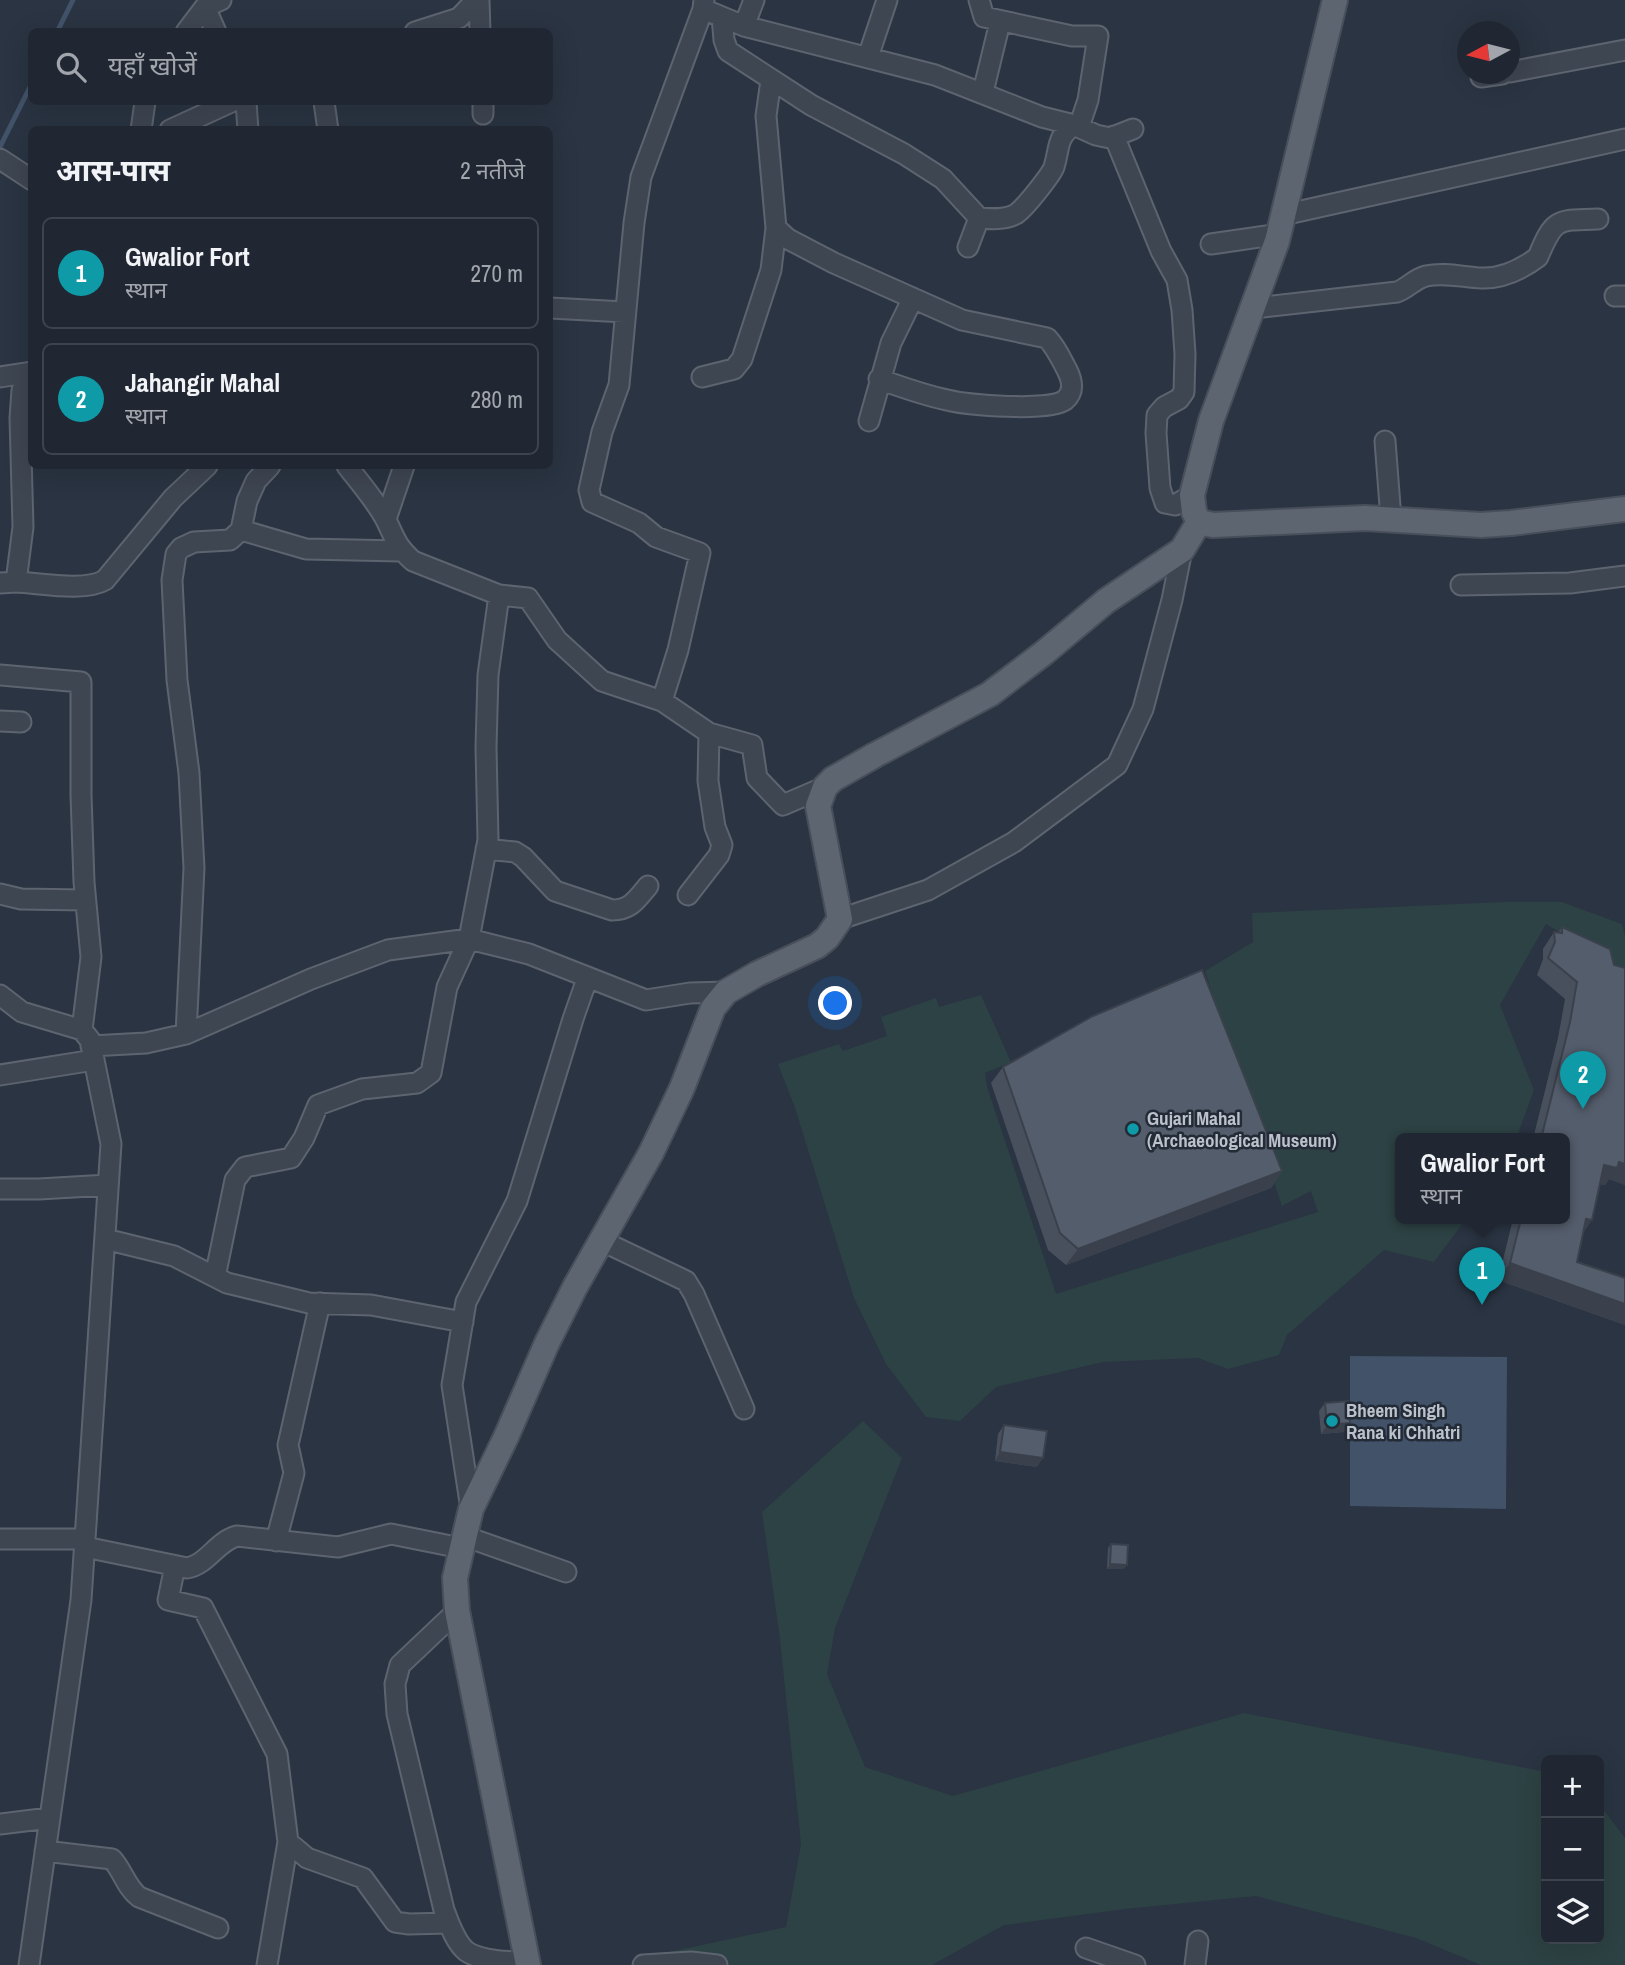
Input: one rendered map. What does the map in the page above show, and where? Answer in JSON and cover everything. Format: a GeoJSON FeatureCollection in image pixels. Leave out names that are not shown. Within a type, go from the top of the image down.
{"type":"FeatureCollection","features":[{"type":"Feature","properties":{"kind":"main road"},"geometry":{"type":"LineString","coordinates":[[1199,522],[1194,512],[1192,495],[1211,421],[1254,308],[1281,224],[1335,0]]}},
{"type":"Feature","properties":{"kind":"main road"},"geometry":{"type":"LineString","coordinates":[[1199,522],[1213,525],[1365,518],[1501,524],[1625,509]]}},
{"type":"Feature","properties":{"kind":"main road"},"geometry":{"type":"LineString","coordinates":[[528,1964],[457,1611],[455,1578],[471,1509],[547,1343],[651,1153],[682,1088],[713,1008],[726,992],[817,946],[827,938],[840,919],[818,806],[825,787],[833,779],[875,755],[990,694],[1106,601],[1182,550],[1199,522]]}},
{"type":"Feature","properties":{"kind":"street"},"geometry":{"type":"LineString","coordinates":[[427,28],[458,18],[477,0]]}},
{"type":"Feature","properties":{"kind":"street"},"geometry":{"type":"LineString","coordinates":[[477,0],[480,28]]}},
{"type":"Feature","properties":{"kind":"street"},"geometry":{"type":"LineString","coordinates":[[744,26],[754,0]]}},
{"type":"Feature","properties":{"kind":"street"},"geometry":{"type":"LineString","coordinates":[[868,57],[887,0]]}},
{"type":"Feature","properties":{"kind":"street"},"geometry":{"type":"LineString","coordinates":[[722,17],[728,51],[811,104],[904,154],[943,179],[979,218],[999,219],[1017,213],[1054,169],[1064,131],[1077,126],[1088,100],[1097,36],[1072,36],[1000,22],[984,17],[979,0]]}},
{"type":"Feature","properties":{"kind":"street"},"geometry":{"type":"LineString","coordinates":[[190,28],[213,3]]}},
{"type":"Feature","properties":{"kind":"street"},"geometry":{"type":"LineString","coordinates":[[213,3],[216,28]]}},
{"type":"Feature","properties":{"kind":"street"},"geometry":{"type":"LineString","coordinates":[[662,701],[678,650],[700,553],[656,537],[639,523],[592,502],[589,490],[602,432],[619,384],[641,177],[704,4],[722,17],[744,26],[935,75],[1096,135],[1110,138],[1123,133],[1161,251],[1177,280],[1185,354],[1184,392],[1157,415],[1159,474],[1165,503],[1175,505],[1192,495]]}},
{"type":"Feature","properties":{"kind":"street"},"geometry":{"type":"LineString","coordinates":[[983,92],[1000,22]]}},
{"type":"Feature","properties":{"kind":"street"},"geometry":{"type":"LineString","coordinates":[[1520,70],[1625,50]]}},
{"type":"Feature","properties":{"kind":"street"},"geometry":{"type":"LineString","coordinates":[[702,377],[734,369],[742,359],[771,270],[776,228],[766,116],[771,80]]}},
{"type":"Feature","properties":{"kind":"street"},"geometry":{"type":"LineString","coordinates":[[142,126],[145,105]]}},
{"type":"Feature","properties":{"kind":"street"},"geometry":{"type":"LineString","coordinates":[[179,126],[224,105]]}},
{"type":"Feature","properties":{"kind":"street"},"geometry":{"type":"LineString","coordinates":[[246,105],[248,126]]}},
{"type":"Feature","properties":{"kind":"street"},"geometry":{"type":"LineString","coordinates":[[324,105],[327,126]]}},
{"type":"Feature","properties":{"kind":"street"},"geometry":{"type":"LineString","coordinates":[[1211,244],[1281,224],[1625,139]]}},
{"type":"Feature","properties":{"kind":"street"},"geometry":{"type":"LineString","coordinates":[[0,159],[28,177]]}},
{"type":"Feature","properties":{"kind":"street"},"geometry":{"type":"LineString","coordinates":[[968,247],[979,218]]}},
{"type":"Feature","properties":{"kind":"street"},"geometry":{"type":"LineString","coordinates":[[1254,308],[1397,292],[1427,275],[1485,278],[1501,276],[1538,257],[1547,235],[1563,220],[1598,219]]}},
{"type":"Feature","properties":{"kind":"street"},"geometry":{"type":"LineString","coordinates":[[776,228],[788,239],[834,263],[962,320],[1047,338],[1054,345],[1072,381],[1071,391],[1065,400],[1021,407],[949,400],[879,379]]}},
{"type":"Feature","properties":{"kind":"street"},"geometry":{"type":"LineString","coordinates":[[869,421],[891,343],[913,298]]}},
{"type":"Feature","properties":{"kind":"street"},"geometry":{"type":"LineString","coordinates":[[553,308],[625,312]]}},
{"type":"Feature","properties":{"kind":"street"},"geometry":{"type":"LineString","coordinates":[[0,377],[28,374]]}},
{"type":"Feature","properties":{"kind":"street"},"geometry":{"type":"LineString","coordinates":[[28,380],[22,390],[20,418],[23,527],[8,583],[73,585],[97,584],[105,580],[173,498],[204,469]]}},
{"type":"Feature","properties":{"kind":"street"},"geometry":{"type":"LineString","coordinates":[[1385,441],[1391,519]]}},
{"type":"Feature","properties":{"kind":"street"},"geometry":{"type":"LineString","coordinates":[[186,1034],[194,868],[189,773],[177,680],[172,580],[176,554],[181,548],[194,542],[230,540],[242,530],[247,501],[256,481],[267,469]]}},
{"type":"Feature","properties":{"kind":"street"},"geometry":{"type":"LineString","coordinates":[[349,469],[386,519],[394,541],[413,561],[499,595],[528,598],[557,640],[602,681],[662,701],[709,733],[752,745],[757,778],[783,805],[825,787]]}},
{"type":"Feature","properties":{"kind":"street"},"geometry":{"type":"LineString","coordinates":[[386,519],[403,469]]}},
{"type":"Feature","properties":{"kind":"street"},"geometry":{"type":"LineString","coordinates":[[242,530],[306,549],[401,551]]}},
{"type":"Feature","properties":{"kind":"street"},"geometry":{"type":"LineString","coordinates":[[840,919],[928,890],[1014,842],[1117,765],[1143,709],[1182,550]]}},
{"type":"Feature","properties":{"kind":"street"},"geometry":{"type":"LineString","coordinates":[[1461,585],[1570,583],[1625,576]]}},
{"type":"Feature","properties":{"kind":"street"},"geometry":{"type":"LineString","coordinates":[[215,1277],[235,1180],[245,1167],[290,1158],[304,1138],[318,1105],[362,1089],[417,1083],[431,1073],[447,987],[469,940],[486,849],[488,675],[499,595]]}},
{"type":"Feature","properties":{"kind":"street"},"geometry":{"type":"LineString","coordinates":[[0,675],[81,682],[81,795],[91,957],[89,1045],[111,1144],[81,1600],[29,1965]]}},
{"type":"Feature","properties":{"kind":"street"},"geometry":{"type":"LineString","coordinates":[[0,721],[21,722]]}},
{"type":"Feature","properties":{"kind":"street"},"geometry":{"type":"LineString","coordinates":[[688,895],[719,855],[722,845],[715,827],[708,781],[709,733]]}},
{"type":"Feature","properties":{"kind":"street"},"geometry":{"type":"LineString","coordinates":[[486,849],[515,852],[555,891],[612,910],[630,907],[648,886]]}},
{"type":"Feature","properties":{"kind":"street"},"geometry":{"type":"LineString","coordinates":[[0,894],[21,899],[86,900]]}},
{"type":"Feature","properties":{"kind":"street"},"geometry":{"type":"LineString","coordinates":[[0,1075],[89,1045],[146,1043],[186,1034],[312,979],[388,950],[469,940],[528,954],[646,1000],[690,993],[726,992]]}},
{"type":"Feature","properties":{"kind":"street"},"geometry":{"type":"LineString","coordinates":[[471,1509],[452,1385],[467,1302],[516,1201],[587,979]]}},
{"type":"Feature","properties":{"kind":"street"},"geometry":{"type":"LineString","coordinates":[[0,995],[22,1012],[89,1045]]}},
{"type":"Feature","properties":{"kind":"street"},"geometry":{"type":"LineString","coordinates":[[0,1189],[108,1185]]}},
{"type":"Feature","properties":{"kind":"street"},"geometry":{"type":"LineString","coordinates":[[105,1239],[174,1256],[227,1283],[309,1303],[371,1305],[463,1322]]}},
{"type":"Feature","properties":{"kind":"street"},"geometry":{"type":"LineString","coordinates":[[602,1241],[686,1280],[744,1409]]}},
{"type":"Feature","properties":{"kind":"street"},"geometry":{"type":"LineString","coordinates":[[276,1541],[294,1473],[288,1444],[320,1303]]}},
{"type":"Feature","properties":{"kind":"street"},"geometry":{"type":"LineString","coordinates":[[0,1539],[85,1543],[187,1568],[195,1567],[227,1539],[237,1536],[338,1547],[391,1534],[463,1542],[566,1572]]}},
{"type":"Feature","properties":{"kind":"street"},"geometry":{"type":"LineString","coordinates":[[175,1566],[168,1600],[202,1608],[277,1754],[288,1842],[267,1965]]}},
{"type":"Feature","properties":{"kind":"street"},"geometry":{"type":"LineString","coordinates":[[457,1611],[400,1665],[395,1684],[397,1714],[449,1923],[465,1950],[481,1956],[528,1964]]}},
{"type":"Feature","properties":{"kind":"street"},"geometry":{"type":"LineString","coordinates":[[0,1824],[50,1818]]}},
{"type":"Feature","properties":{"kind":"street"},"geometry":{"type":"LineString","coordinates":[[288,1842],[307,1858],[363,1878],[395,1922],[449,1923]]}},
{"type":"Feature","properties":{"kind":"street"},"geometry":{"type":"LineString","coordinates":[[45,1851],[112,1859],[120,1867],[129,1889],[139,1897],[218,1928]]}},
{"type":"Feature","properties":{"kind":"street"},"geometry":{"type":"LineString","coordinates":[[1195,1965],[1198,1941]]}},
{"type":"Feature","properties":{"kind":"street"},"geometry":{"type":"LineString","coordinates":[[1086,1948],[1135,1965]]}},
{"type":"Feature","properties":{"kind":"street"},"geometry":{"type":"LineString","coordinates":[[643,1965],[691,1962],[717,1965]]}},
{"type":"Feature","properties":{"kind":"green space"},"geometry":{"type":"Polygon","coordinates":[[[1562,902],[1622,924],[1625,936],[1625,971],[1546,924],[1500,1005],[1534,1090],[1518,1133],[1395,1133],[1395,1224],[1462,1224],[1434,1262],[1384,1250],[1287,1335],[1279,1355],[1228,1369],[1198,1358],[1103,1362],[996,1387],[960,1421],[926,1417],[886,1364],[854,1298],[795,1108],[778,1064],[839,1044],[843,1051],[887,1036],[881,1017],[936,998],[939,1007],[981,995],[1011,1062],[985,1073],[987,1087],[1056,1294],[1318,1212],[1311,1191],[1282,1206],[1205,971],[1253,942],[1252,913],[1562,902]]]}},
{"type":"Feature","properties":{"kind":"green space"},"geometry":{"type":"Polygon","coordinates":[[[863,1421],[902,1458],[835,1628],[827,1674],[865,1767],[953,1796],[1244,1713],[1541,1771],[1541,1944],[1604,1944],[1604,1811],[1625,1838],[1625,1965],[1481,1965],[1416,1938],[1256,1896],[1004,1925],[932,1965],[672,1965],[669,1952],[786,1927],[801,1844],[780,1639],[762,1512],[863,1421]]]}},
{"type":"Feature","properties":{"kind":"water"},"geometry":{"type":"Polygon","coordinates":[[[1350,1356],[1507,1357],[1506,1509],[1350,1506],[1350,1356]]]}},
{"type":"Feature","properties":{"kind":"building"},"geometry":{"type":"Polygon","coordinates":[[[1562,927],[1610,949],[1614,965],[1625,968],[1625,1164],[1619,1162],[1617,1168],[1604,1165],[1592,1220],[1586,1219],[1577,1262],[1625,1278],[1625,1304],[1510,1263],[1520,1224],[1570,1224],[1570,1133],[1542,1133],[1577,982],[1548,958],[1555,942],[1554,932],[1562,933],[1562,927]]]}},
{"type":"Feature","properties":{"kind":"building"},"geometry":{"type":"Polygon","coordinates":[[[1202,970],[1282,1171],[1078,1249],[1060,1233],[1003,1067],[1093,1016],[1202,970]]]}},
{"type":"Feature","properties":{"kind":"building"},"geometry":{"type":"Polygon","coordinates":[[[1348,1401],[1350,1423],[1327,1425],[1325,1403],[1348,1401]]]}},
{"type":"Feature","properties":{"kind":"building"},"geometry":{"type":"Polygon","coordinates":[[[1004,1425],[1047,1431],[1043,1458],[1000,1452],[1004,1425]]]}},
{"type":"Feature","properties":{"kind":"building"},"geometry":{"type":"Polygon","coordinates":[[[1111,1544],[1128,1545],[1127,1565],[1110,1564],[1111,1544]]]}},
{"type":"Feature","properties":{"kind":"waterway"},"geometry":{"type":"LineString","coordinates":[[59,28],[73,0]]}},
{"type":"Feature","properties":{"kind":"waterway"},"geometry":{"type":"LineString","coordinates":[[0,147],[28,91]]}},
{"type":"Feature","properties":{"kind":"place","name":"Jahangir Mahal"},"geometry":{"type":"Point","coordinates":[1583,1109]}},
{"type":"Feature","properties":{"kind":"place","name":"Gujari Mahal (Archaeological Museum)"},"geometry":{"type":"Point","coordinates":[1133,1129]}},
{"type":"Feature","properties":{"kind":"place","name":"Gwalior Fort"},"geometry":{"type":"Point","coordinates":[1482,1305]}},
{"type":"Feature","properties":{"kind":"place","name":"Bheem Singh Rana ki Chhatri"},"geometry":{"type":"Point","coordinates":[1332,1421]}}]}
